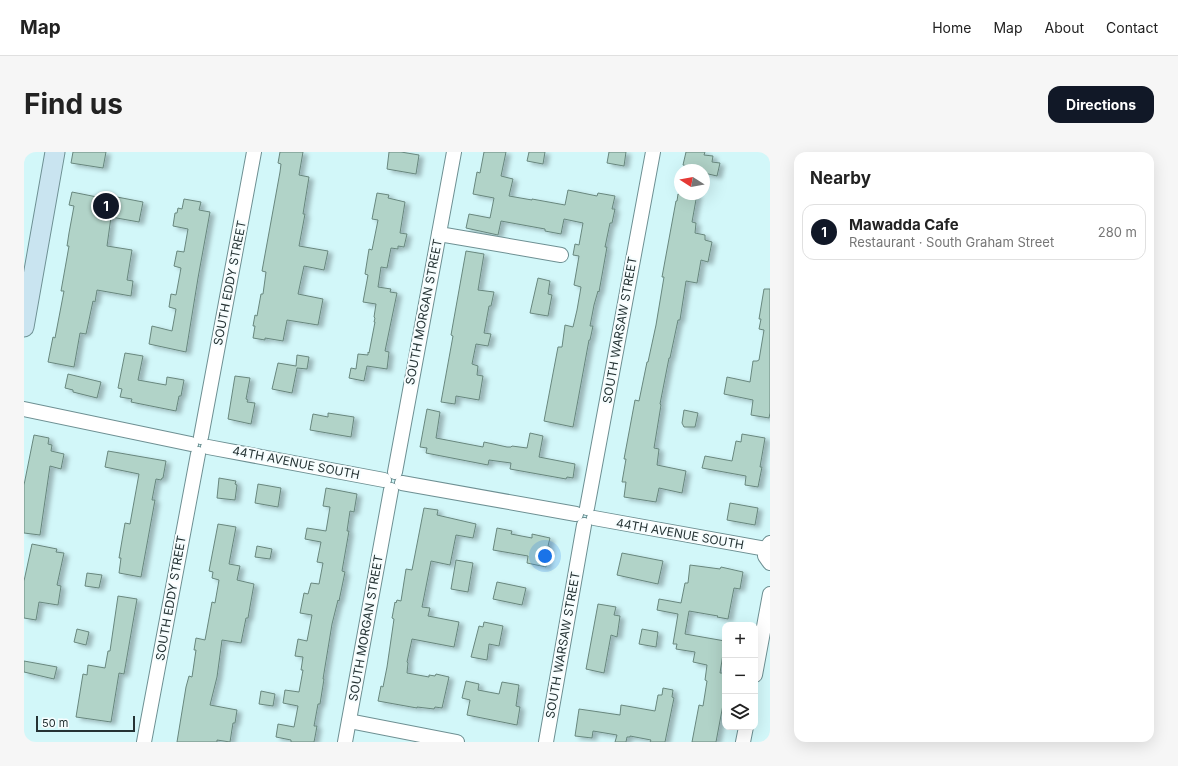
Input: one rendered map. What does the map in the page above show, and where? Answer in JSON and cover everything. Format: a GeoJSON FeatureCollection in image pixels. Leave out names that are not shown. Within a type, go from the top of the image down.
{"type":"FeatureCollection","features":[{"type":"Feature","properties":{"kind":"street"},"geometry":{"type":"LineString","coordinates":[[24,326],[53,161],[43,152]]}},
{"type":"Feature","properties":{"kind":"street","name":"SOUTH EDDY STREET"},"geometry":{"type":"LineString","coordinates":[[144,742],[254,152]]}},
{"type":"Feature","properties":{"kind":"street","name":"SOUTH MORGAN STREET"},"geometry":{"type":"LineString","coordinates":[[345,742],[454,152]]}},
{"type":"Feature","properties":{"kind":"street","name":"SOUTH WARSAW STREET"},"geometry":{"type":"LineString","coordinates":[[546,742],[585,516],[653,152]]}},
{"type":"Feature","properties":{"kind":"street"},"geometry":{"type":"LineString","coordinates":[[439,234],[561,255]]}},
{"type":"Feature","properties":{"kind":"street","name":"44TH AVENUE SOUTH"},"geometry":{"type":"LineString","coordinates":[[24,409],[200,446],[585,516],[768,546]]}},
{"type":"Feature","properties":{"kind":"street"},"geometry":{"type":"LineString","coordinates":[[768,546],[765,556],[770,563]]}},
{"type":"Feature","properties":{"kind":"street"},"geometry":{"type":"LineString","coordinates":[[758,659],[770,594]]}},
{"type":"Feature","properties":{"kind":"street"},"geometry":{"type":"LineString","coordinates":[[349,721],[457,742]]}},
{"type":"Feature","properties":{"kind":"street"},"geometry":{"type":"LineString","coordinates":[[743,742],[745,730]]}},
{"type":"Feature","properties":{"kind":"building"},"geometry":{"type":"Polygon","coordinates":[[[73,152],[106,152],[103,168],[71,163],[73,152]]]}},
{"type":"Feature","properties":{"kind":"building"},"geometry":{"type":"Polygon","coordinates":[[[280,152],[303,152],[299,175],[309,177],[303,214],[305,214],[299,246],[328,251],[324,270],[304,266],[298,294],[323,299],[318,325],[287,320],[283,341],[253,338],[255,315],[257,316],[261,294],[263,294],[266,272],[262,271],[280,172],[281,164],[278,163],[280,152]]]}},
{"type":"Feature","properties":{"kind":"building"},"geometry":{"type":"Polygon","coordinates":[[[389,152],[419,155],[416,174],[387,169],[389,152]]]}},
{"type":"Feature","properties":{"kind":"building"},"geometry":{"type":"Polygon","coordinates":[[[484,152],[506,152],[501,176],[513,179],[509,196],[565,205],[568,190],[597,196],[598,193],[615,196],[612,209],[615,209],[612,223],[610,223],[605,247],[607,247],[599,292],[598,291],[594,305],[590,326],[593,326],[589,340],[573,427],[544,421],[558,347],[562,347],[565,325],[573,327],[577,310],[581,287],[574,285],[579,256],[573,255],[575,244],[579,245],[583,223],[564,219],[561,234],[545,231],[545,229],[501,221],[498,235],[466,228],[469,214],[490,218],[494,198],[473,194],[477,172],[480,173],[484,152]]]}},
{"type":"Feature","properties":{"kind":"building"},"geometry":{"type":"Polygon","coordinates":[[[529,152],[545,152],[543,164],[527,161],[529,152]]]}},
{"type":"Feature","properties":{"kind":"building"},"geometry":{"type":"Polygon","coordinates":[[[609,152],[626,152],[624,166],[607,163],[609,152]]]}},
{"type":"Feature","properties":{"kind":"building"},"geometry":{"type":"Polygon","coordinates":[[[686,152],[705,152],[704,155],[713,156],[712,162],[720,163],[717,176],[710,174],[710,164],[683,164],[686,152]]]}},
{"type":"Feature","properties":{"kind":"building"},"geometry":{"type":"Polygon","coordinates":[[[72,192],[102,198],[103,196],[117,197],[143,202],[139,222],[111,217],[107,246],[132,250],[127,280],[133,281],[131,296],[97,290],[95,302],[93,301],[86,334],[80,333],[74,367],[48,362],[53,337],[55,338],[64,291],[61,291],[74,206],[69,205],[72,192]]]}},
{"type":"Feature","properties":{"kind":"building"},"geometry":{"type":"Polygon","coordinates":[[[377,193],[389,195],[388,198],[405,202],[400,233],[407,234],[404,247],[398,246],[398,249],[391,248],[387,268],[381,267],[378,287],[391,289],[390,292],[397,293],[385,351],[389,352],[387,369],[367,366],[364,381],[349,378],[351,368],[356,369],[358,354],[368,355],[368,352],[369,353],[375,322],[374,317],[376,304],[363,302],[368,275],[365,274],[369,249],[372,250],[378,220],[372,219],[377,193]]]}},
{"type":"Feature","properties":{"kind":"building"},"geometry":{"type":"Polygon","coordinates":[[[184,199],[201,202],[199,210],[210,212],[186,352],[149,344],[152,326],[172,331],[176,309],[169,307],[171,294],[176,295],[181,268],[174,266],[177,251],[184,252],[188,229],[173,226],[175,213],[177,213],[178,208],[182,209],[184,199]]]}},
{"type":"Feature","properties":{"kind":"building"},"geometry":{"type":"Polygon","coordinates":[[[696,200],[692,222],[696,223],[695,233],[705,235],[705,240],[712,242],[708,262],[701,260],[697,283],[686,281],[680,320],[678,320],[660,404],[654,448],[659,449],[657,465],[686,471],[682,493],[659,488],[656,502],[624,497],[626,482],[622,482],[626,459],[624,459],[635,400],[639,401],[656,325],[664,277],[662,277],[677,201],[696,200]]]}},
{"type":"Feature","properties":{"kind":"building"},"geometry":{"type":"Polygon","coordinates":[[[466,251],[484,254],[478,290],[494,292],[491,306],[489,306],[484,333],[491,334],[488,346],[476,344],[472,364],[478,366],[477,375],[483,376],[479,400],[456,396],[455,404],[441,402],[466,251]]]}},
{"type":"Feature","properties":{"kind":"building"},"geometry":{"type":"Polygon","coordinates":[[[538,278],[550,281],[548,294],[552,295],[548,316],[530,313],[538,278]]]}},
{"type":"Feature","properties":{"kind":"building"},"geometry":{"type":"Polygon","coordinates":[[[764,289],[770,289],[769,418],[751,415],[753,400],[724,394],[727,377],[750,382],[753,361],[759,360],[764,330],[759,329],[761,319],[759,319],[764,289]]]}},
{"type":"Feature","properties":{"kind":"building"},"geometry":{"type":"Polygon","coordinates":[[[125,353],[143,356],[138,380],[166,385],[167,377],[184,380],[176,411],[131,402],[132,399],[120,397],[122,389],[118,388],[125,353]]]}},
{"type":"Feature","properties":{"kind":"building"},"geometry":{"type":"Polygon","coordinates":[[[297,355],[309,357],[307,369],[297,368],[292,393],[272,389],[278,363],[296,366],[297,355]]]}},
{"type":"Feature","properties":{"kind":"building"},"geometry":{"type":"Polygon","coordinates":[[[68,374],[101,382],[97,398],[73,392],[73,390],[65,388],[68,374]]]}},
{"type":"Feature","properties":{"kind":"building"},"geometry":{"type":"Polygon","coordinates":[[[235,376],[250,378],[246,399],[248,400],[247,402],[255,403],[251,424],[228,419],[235,376]]]}},
{"type":"Feature","properties":{"kind":"building"},"geometry":{"type":"Polygon","coordinates":[[[427,409],[440,412],[436,438],[483,447],[484,442],[507,447],[512,446],[527,448],[530,433],[543,436],[539,457],[575,464],[573,478],[567,477],[566,479],[510,469],[511,463],[489,460],[488,465],[426,453],[427,448],[420,447],[427,409]]]}},
{"type":"Feature","properties":{"kind":"building"},"geometry":{"type":"Polygon","coordinates":[[[684,410],[698,413],[695,427],[684,427],[682,423],[684,410]]]}},
{"type":"Feature","properties":{"kind":"building"},"geometry":{"type":"Polygon","coordinates":[[[328,413],[354,417],[351,437],[310,430],[313,414],[328,417],[328,413]]]}},
{"type":"Feature","properties":{"kind":"building"},"geometry":{"type":"Polygon","coordinates":[[[742,434],[765,438],[758,487],[745,485],[746,476],[702,468],[705,456],[732,461],[736,441],[741,442],[742,434]]]}},
{"type":"Feature","properties":{"kind":"building"},"geometry":{"type":"Polygon","coordinates":[[[34,435],[49,438],[48,444],[52,445],[51,451],[64,454],[61,469],[50,466],[40,535],[24,533],[24,485],[34,435]]]}},
{"type":"Feature","properties":{"kind":"building"},"geometry":{"type":"Polygon","coordinates":[[[108,451],[166,461],[163,478],[161,480],[156,479],[152,500],[155,500],[141,577],[119,573],[121,558],[119,558],[125,523],[130,524],[139,474],[105,467],[108,451]]]}},
{"type":"Feature","properties":{"kind":"building"},"geometry":{"type":"Polygon","coordinates":[[[219,478],[236,481],[235,484],[237,485],[235,500],[217,498],[219,478]]]}},
{"type":"Feature","properties":{"kind":"building"},"geometry":{"type":"Polygon","coordinates":[[[258,484],[281,488],[278,507],[255,503],[258,484]]]}},
{"type":"Feature","properties":{"kind":"building"},"geometry":{"type":"Polygon","coordinates":[[[326,488],[357,494],[354,512],[350,511],[347,531],[349,531],[342,571],[345,572],[339,601],[338,600],[332,624],[320,704],[318,704],[314,726],[317,726],[314,742],[291,742],[291,740],[276,737],[278,724],[294,727],[298,706],[283,703],[285,690],[299,692],[303,670],[301,670],[303,657],[295,656],[298,639],[307,641],[312,615],[300,613],[304,593],[308,594],[311,583],[319,584],[323,563],[317,562],[321,542],[305,539],[307,528],[326,531],[330,507],[323,506],[326,488]]]}},
{"type":"Feature","properties":{"kind":"building"},"geometry":{"type":"Polygon","coordinates":[[[730,503],[758,508],[755,525],[727,520],[730,503]]]}},
{"type":"Feature","properties":{"kind":"building"},"geometry":{"type":"Polygon","coordinates":[[[424,508],[438,510],[437,515],[476,524],[473,538],[456,535],[450,565],[431,561],[422,607],[430,608],[428,616],[459,622],[454,647],[412,639],[407,662],[407,673],[429,677],[429,675],[435,676],[436,674],[449,677],[442,708],[435,707],[434,709],[417,708],[378,701],[381,686],[383,687],[387,667],[395,602],[396,603],[397,600],[401,601],[406,569],[412,570],[424,508]]]}},
{"type":"Feature","properties":{"kind":"building"},"geometry":{"type":"Polygon","coordinates":[[[218,524],[236,527],[229,564],[240,566],[237,580],[254,584],[248,618],[246,618],[241,643],[222,640],[217,677],[210,705],[237,710],[235,723],[233,723],[230,742],[217,740],[217,742],[177,742],[186,687],[189,676],[192,677],[196,650],[194,650],[196,638],[205,640],[212,602],[215,603],[219,580],[212,578],[213,572],[209,571],[218,524]]]}},
{"type":"Feature","properties":{"kind":"building"},"geometry":{"type":"Polygon","coordinates":[[[497,528],[512,531],[511,534],[532,538],[532,534],[550,538],[548,546],[550,547],[546,567],[527,563],[528,556],[493,550],[497,528]]]}},
{"type":"Feature","properties":{"kind":"building"},"geometry":{"type":"Polygon","coordinates":[[[32,544],[57,549],[56,552],[64,553],[57,585],[61,586],[58,605],[39,602],[36,620],[24,618],[24,581],[32,544]]]}},
{"type":"Feature","properties":{"kind":"building"},"geometry":{"type":"Polygon","coordinates":[[[257,546],[272,549],[270,559],[255,557],[257,546]]]}},
{"type":"Feature","properties":{"kind":"building"},"geometry":{"type":"Polygon","coordinates":[[[622,553],[663,561],[658,584],[617,575],[622,553]]]}},
{"type":"Feature","properties":{"kind":"building"},"geometry":{"type":"Polygon","coordinates":[[[456,560],[473,563],[468,592],[451,589],[456,560]]]}},
{"type":"Feature","properties":{"kind":"building"},"geometry":{"type":"Polygon","coordinates":[[[690,565],[720,569],[721,567],[743,572],[740,589],[734,588],[728,619],[689,611],[685,634],[722,640],[722,660],[720,673],[722,673],[722,710],[716,742],[692,742],[699,705],[703,706],[707,681],[705,680],[707,665],[693,662],[695,652],[676,649],[677,644],[673,644],[678,614],[657,610],[659,599],[681,603],[685,583],[688,583],[690,565]]]}},
{"type":"Feature","properties":{"kind":"building"},"geometry":{"type":"Polygon","coordinates":[[[87,573],[102,575],[99,588],[85,586],[87,573]]]}},
{"type":"Feature","properties":{"kind":"building"},"geometry":{"type":"Polygon","coordinates":[[[497,582],[526,588],[522,605],[493,599],[497,582]]]}},
{"type":"Feature","properties":{"kind":"building"},"geometry":{"type":"Polygon","coordinates":[[[118,596],[137,599],[124,674],[119,673],[111,722],[76,717],[83,674],[87,675],[88,665],[105,668],[108,651],[110,651],[118,596]]]}},
{"type":"Feature","properties":{"kind":"building"},"geometry":{"type":"Polygon","coordinates":[[[598,604],[616,607],[614,615],[620,616],[617,637],[611,635],[604,673],[586,669],[598,604]]]}},
{"type":"Feature","properties":{"kind":"building"},"geometry":{"type":"Polygon","coordinates":[[[484,622],[503,626],[499,646],[489,644],[487,660],[471,657],[479,626],[483,627],[484,622]]]}},
{"type":"Feature","properties":{"kind":"building"},"geometry":{"type":"Polygon","coordinates":[[[77,629],[89,632],[86,645],[74,642],[77,629]]]}},
{"type":"Feature","properties":{"kind":"building"},"geometry":{"type":"Polygon","coordinates":[[[642,629],[658,632],[656,647],[639,644],[642,629]]]}},
{"type":"Feature","properties":{"kind":"building"},"geometry":{"type":"Polygon","coordinates":[[[24,661],[57,667],[54,679],[24,672],[24,661]]]}},
{"type":"Feature","properties":{"kind":"building"},"geometry":{"type":"Polygon","coordinates":[[[466,681],[479,684],[478,690],[499,694],[502,682],[519,685],[516,706],[520,707],[517,725],[467,715],[470,700],[462,698],[466,681]]]}},
{"type":"Feature","properties":{"kind":"building"},"geometry":{"type":"Polygon","coordinates":[[[663,688],[673,690],[672,697],[674,698],[665,742],[650,742],[651,740],[630,736],[627,737],[626,742],[615,742],[617,735],[593,731],[592,738],[575,736],[579,709],[620,715],[621,705],[655,711],[658,695],[662,695],[663,688]]]}},
{"type":"Feature","properties":{"kind":"building"},"geometry":{"type":"Polygon","coordinates":[[[261,691],[275,694],[273,706],[259,704],[261,691]]]}},
{"type":"Feature","properties":{"kind":"place","name":"Mawadda Cafe"},"geometry":{"type":"Point","coordinates":[106,206]}}]}
